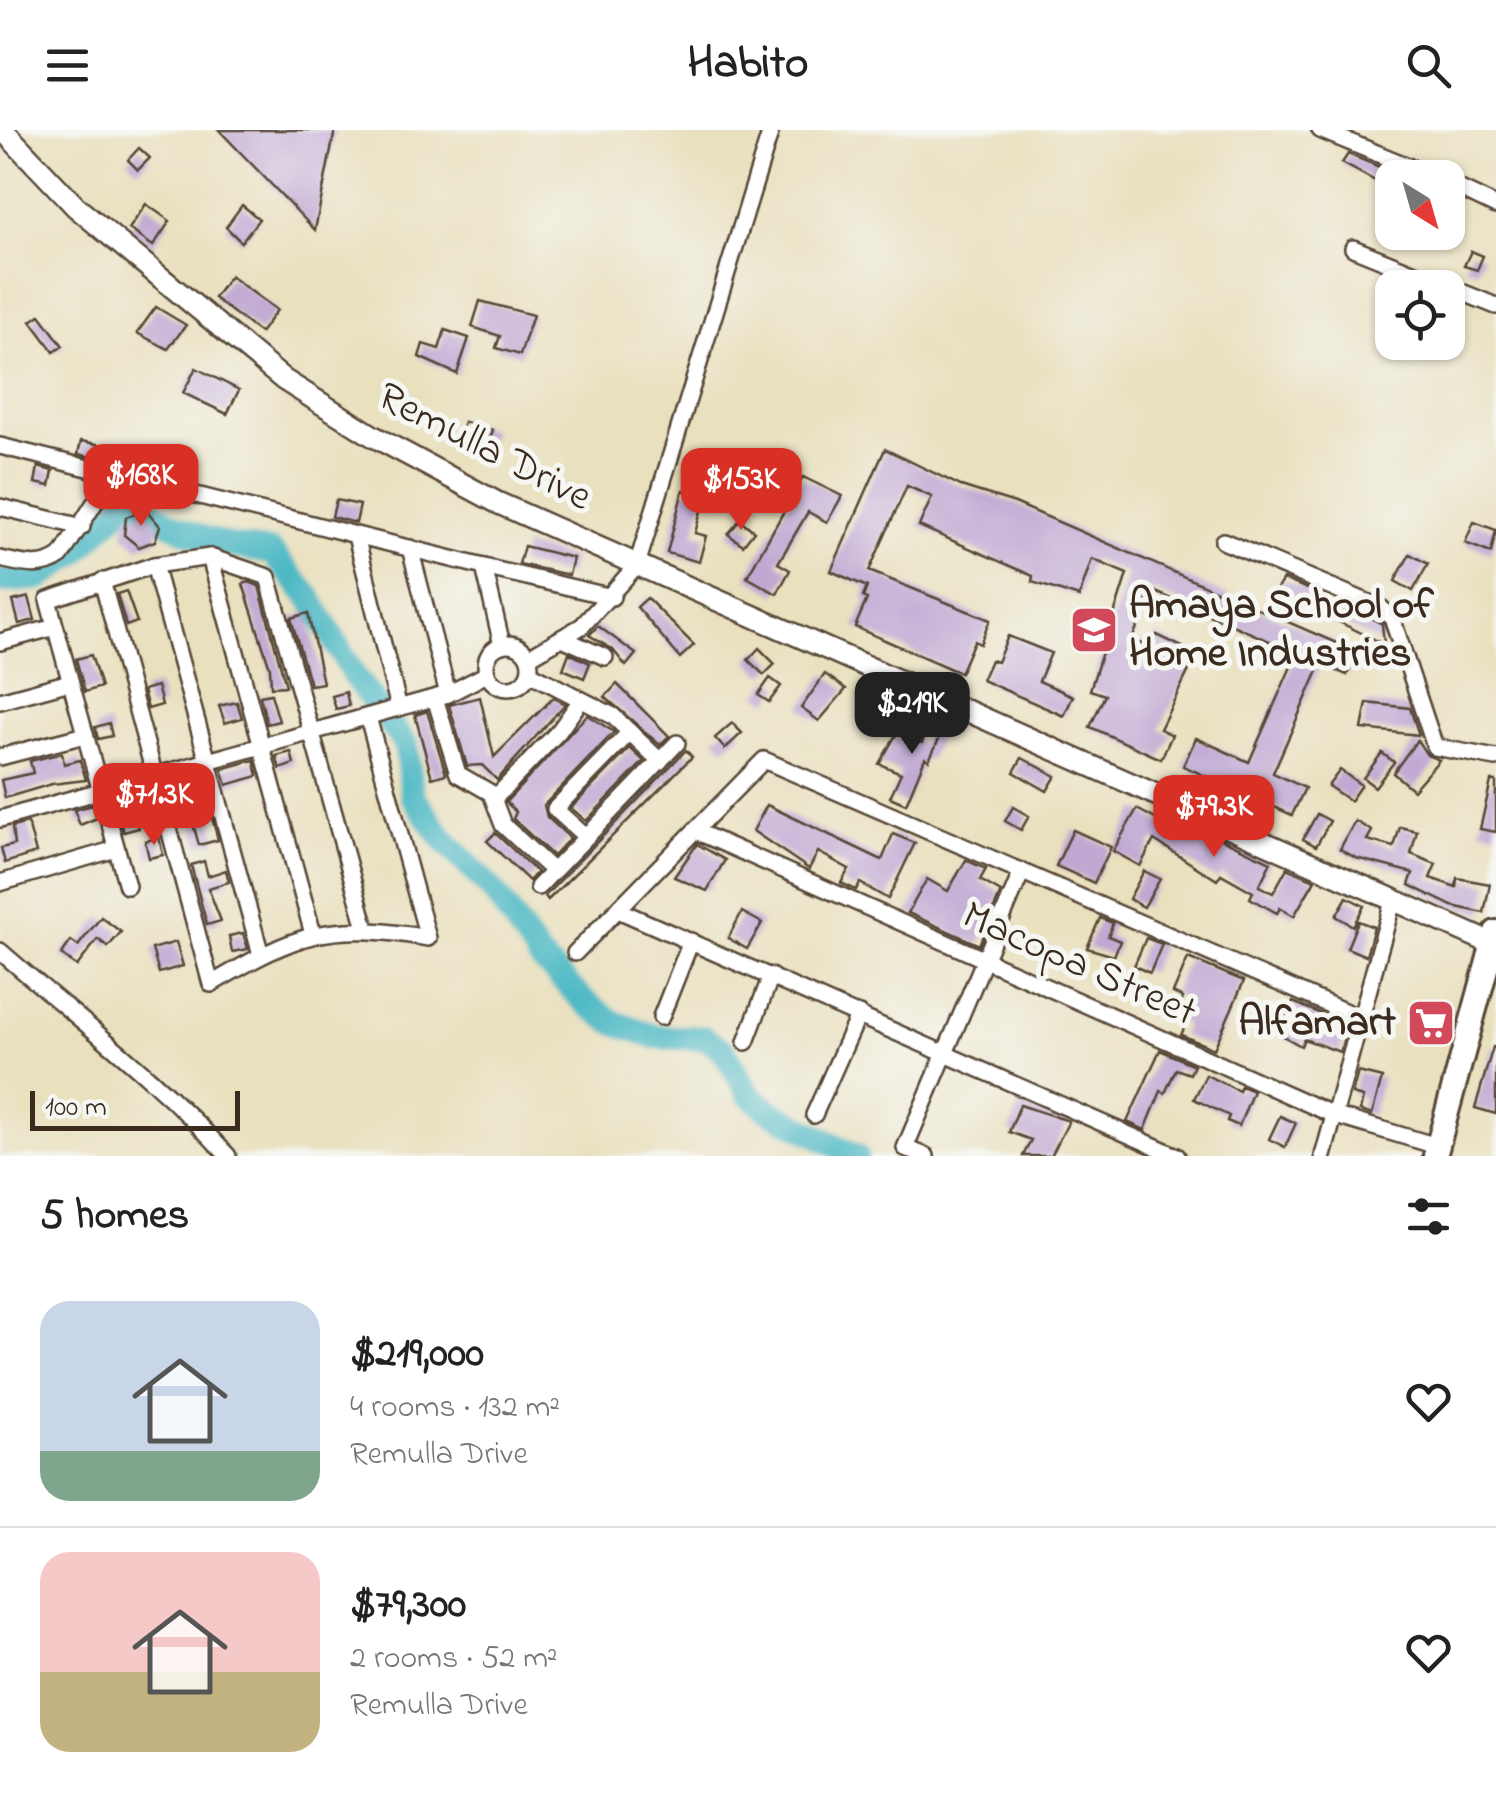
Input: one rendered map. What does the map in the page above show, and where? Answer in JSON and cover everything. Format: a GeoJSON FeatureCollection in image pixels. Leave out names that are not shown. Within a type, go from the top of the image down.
{"type":"FeatureCollection","features":[{"type":"Feature","properties":{"kind":"main road","name":"Remulla Drive"},"geometry":{"type":"LineString","coordinates":[[3,130],[90,219],[284,380],[373,436],[498,503],[1393,901],[1494,938]]}},
{"type":"Feature","properties":{"kind":"main road"},"geometry":{"type":"LineString","coordinates":[[1436,1151],[1494,938]]}},
{"type":"Feature","properties":{"kind":"street"},"geometry":{"type":"LineString","coordinates":[[660,760],[612,716],[529,665],[521,648],[502,645],[490,653],[487,674],[496,685],[509,689],[522,684],[529,665],[582,626],[612,598],[637,565],[771,130]]}},
{"type":"Feature","properties":{"kind":"street"},"geometry":{"type":"LineString","coordinates":[[1320,130],[1393,160]]}},
{"type":"Feature","properties":{"kind":"street"},"geometry":{"type":"LineString","coordinates":[[1465,191],[1496,206]]}},
{"type":"Feature","properties":{"kind":"street"},"geometry":{"type":"LineString","coordinates":[[1352,248],[1496,306]]}},
{"type":"Feature","properties":{"kind":"street"},"geometry":{"type":"LineString","coordinates":[[0,446],[612,598]]}},
{"type":"Feature","properties":{"kind":"street"},"geometry":{"type":"LineString","coordinates":[[0,560],[50,564],[82,527],[114,474]]}},
{"type":"Feature","properties":{"kind":"street"},"geometry":{"type":"LineString","coordinates":[[0,507],[82,527]]}},
{"type":"Feature","properties":{"kind":"street"},"geometry":{"type":"LineString","coordinates":[[102,581],[211,984],[262,955],[313,934],[366,928],[428,938],[383,712],[356,536]]}},
{"type":"Feature","properties":{"kind":"street"},"geometry":{"type":"LineString","coordinates":[[1223,541],[1381,608],[1392,618],[1435,747],[1496,758]]}},
{"type":"Feature","properties":{"kind":"street"},"geometry":{"type":"LineString","coordinates":[[410,548],[454,769],[494,800],[503,826],[553,872]]}},
{"type":"Feature","properties":{"kind":"street"},"geometry":{"type":"LineString","coordinates":[[126,886],[48,600],[154,566],[210,557],[268,577],[366,928]]}},
{"type":"Feature","properties":{"kind":"street"},"geometry":{"type":"LineString","coordinates":[[210,557],[313,934]]}},
{"type":"Feature","properties":{"kind":"street"},"geometry":{"type":"LineString","coordinates":[[154,566],[262,955]]}},
{"type":"Feature","properties":{"kind":"street"},"geometry":{"type":"LineString","coordinates":[[484,567],[502,645]]}},
{"type":"Feature","properties":{"kind":"street"},"geometry":{"type":"LineString","coordinates":[[0,642],[55,627]]}},
{"type":"Feature","properties":{"kind":"street"},"geometry":{"type":"LineString","coordinates":[[562,638],[605,658]]}},
{"type":"Feature","properties":{"kind":"street"},"geometry":{"type":"LineString","coordinates":[[0,819],[442,696],[487,674]]}},
{"type":"Feature","properties":{"kind":"street"},"geometry":{"type":"LineString","coordinates":[[0,700],[70,682]]}},
{"type":"Feature","properties":{"kind":"street"},"geometry":{"type":"LineString","coordinates":[[494,800],[582,700]]}},
{"type":"Feature","properties":{"kind":"street"},"geometry":{"type":"LineString","coordinates":[[586,837],[556,808],[630,732]]}},
{"type":"Feature","properties":{"kind":"street"},"geometry":{"type":"LineString","coordinates":[[0,758],[85,735]]}},
{"type":"Feature","properties":{"kind":"street"},"geometry":{"type":"LineString","coordinates":[[538,888],[678,743]]}},
{"type":"Feature","properties":{"kind":"street"},"geometry":{"type":"LineString","coordinates":[[576,953],[764,760],[1362,1020]]}},
{"type":"Feature","properties":{"kind":"street","name":"Macopa Street"},"geometry":{"type":"LineString","coordinates":[[698,832],[1336,1116],[1436,1151]]}},
{"type":"Feature","properties":{"kind":"street"},"geometry":{"type":"LineString","coordinates":[[0,883],[116,849]]}},
{"type":"Feature","properties":{"kind":"street"},"geometry":{"type":"LineString","coordinates":[[926,1156],[905,1148],[1022,870]]}},
{"type":"Feature","properties":{"kind":"street"},"geometry":{"type":"LineString","coordinates":[[1323,1156],[1393,901]]}},
{"type":"Feature","properties":{"kind":"street"},"geometry":{"type":"LineString","coordinates":[[618,910],[1177,1156]]}},
{"type":"Feature","properties":{"kind":"street"},"geometry":{"type":"LineString","coordinates":[[661,1016],[691,941]]}},
{"type":"Feature","properties":{"kind":"street"},"geometry":{"type":"LineString","coordinates":[[0,951],[70,1013],[144,1070],[228,1156]]}},
{"type":"Feature","properties":{"kind":"street"},"geometry":{"type":"LineString","coordinates":[[746,1042],[771,976]]}},
{"type":"Feature","properties":{"kind":"street"},"geometry":{"type":"LineString","coordinates":[[814,1115],[859,1014]]}},
{"type":"Feature","properties":{"kind":"building"},"geometry":{"type":"Polygon","coordinates":[[[219,130],[335,130],[315,230],[219,130]]]}},
{"type":"Feature","properties":{"kind":"building"},"geometry":{"type":"Polygon","coordinates":[[[139,148],[150,158],[138,170],[128,160],[139,148]]]}},
{"type":"Feature","properties":{"kind":"building"},"geometry":{"type":"Polygon","coordinates":[[[1348,154],[1375,165],[1375,181],[1342,163],[1348,154]]]}},
{"type":"Feature","properties":{"kind":"building"},"geometry":{"type":"Polygon","coordinates":[[[146,204],[170,221],[153,246],[129,229],[146,204]]]}},
{"type":"Feature","properties":{"kind":"building"},"geometry":{"type":"Polygon","coordinates":[[[242,205],[259,219],[241,242],[226,227],[242,205]]]}},
{"type":"Feature","properties":{"kind":"building"},"geometry":{"type":"Polygon","coordinates":[[[1471,251],[1483,256],[1477,270],[1464,266],[1471,251]]]}},
{"type":"Feature","properties":{"kind":"building"},"geometry":{"type":"Polygon","coordinates":[[[230,276],[277,310],[260,333],[214,298],[230,276]]]}},
{"type":"Feature","properties":{"kind":"building"},"geometry":{"type":"Polygon","coordinates":[[[480,301],[533,315],[520,355],[496,348],[500,336],[472,327],[480,301]]]}},
{"type":"Feature","properties":{"kind":"building"},"geometry":{"type":"Polygon","coordinates":[[[156,307],[186,325],[168,349],[137,333],[156,307]]]}},
{"type":"Feature","properties":{"kind":"building"},"geometry":{"type":"Polygon","coordinates":[[[40,315],[63,346],[54,352],[31,321],[40,315]]]}},
{"type":"Feature","properties":{"kind":"building"},"geometry":{"type":"Polygon","coordinates":[[[445,330],[469,338],[457,374],[419,357],[423,344],[439,349],[445,330]]]}},
{"type":"Feature","properties":{"kind":"building"},"geometry":{"type":"Polygon","coordinates":[[[196,368],[239,390],[227,414],[183,393],[196,368]]]}},
{"type":"Feature","properties":{"kind":"building"},"geometry":{"type":"Polygon","coordinates":[[[464,422],[493,430],[484,456],[456,447],[464,422]]]}},
{"type":"Feature","properties":{"kind":"building"},"geometry":{"type":"Polygon","coordinates":[[[81,441],[102,445],[99,459],[78,454],[81,441]]]}},
{"type":"Feature","properties":{"kind":"building"},"geometry":{"type":"Polygon","coordinates":[[[885,449],[961,486],[1015,503],[1357,652],[1347,675],[1321,664],[1273,773],[1305,788],[1292,815],[1183,766],[1196,738],[1249,762],[1297,653],[1151,590],[1132,640],[1151,647],[1157,635],[1197,654],[1160,729],[1172,735],[1161,759],[1090,727],[1105,695],[1090,690],[1127,574],[1092,559],[1079,597],[1032,582],[1033,576],[919,526],[932,497],[907,486],[869,571],[990,620],[980,644],[974,641],[960,673],[855,627],[867,599],[863,597],[867,587],[831,571],[885,449]]]}},
{"type":"Feature","properties":{"kind":"building"},"geometry":{"type":"Polygon","coordinates":[[[38,467],[53,471],[50,486],[35,483],[38,467]]]}},
{"type":"Feature","properties":{"kind":"building"},"geometry":{"type":"Polygon","coordinates":[[[803,477],[842,496],[827,522],[808,512],[778,563],[790,570],[777,594],[747,577],[803,477]]]}},
{"type":"Feature","properties":{"kind":"building"},"geometry":{"type":"Polygon","coordinates":[[[683,490],[705,496],[695,533],[706,536],[699,562],[667,553],[683,490]]]}},
{"type":"Feature","properties":{"kind":"building"},"geometry":{"type":"Polygon","coordinates":[[[336,500],[360,505],[356,523],[332,517],[336,500]]]}},
{"type":"Feature","properties":{"kind":"building"},"geometry":{"type":"Polygon","coordinates":[[[146,510],[160,526],[155,541],[139,547],[124,535],[126,517],[146,510]]]}},
{"type":"Feature","properties":{"kind":"building"},"geometry":{"type":"Polygon","coordinates":[[[740,520],[754,531],[743,545],[728,534],[740,520]]]}},
{"type":"Feature","properties":{"kind":"building"},"geometry":{"type":"Polygon","coordinates":[[[1474,522],[1496,530],[1491,553],[1465,543],[1474,522]]]}},
{"type":"Feature","properties":{"kind":"building"},"geometry":{"type":"Polygon","coordinates":[[[524,546],[573,558],[569,575],[519,564],[524,546]]]}},
{"type":"Feature","properties":{"kind":"building"},"geometry":{"type":"Polygon","coordinates":[[[1410,554],[1428,564],[1413,591],[1395,581],[1410,554]]]}},
{"type":"Feature","properties":{"kind":"building"},"geometry":{"type":"Polygon","coordinates":[[[1283,579],[1315,592],[1306,607],[1274,594],[1283,579]]]}},
{"type":"Feature","properties":{"kind":"building"},"geometry":{"type":"Polygon","coordinates":[[[243,584],[259,586],[286,686],[271,687],[270,668],[243,584]]]}},
{"type":"Feature","properties":{"kind":"building"},"geometry":{"type":"Polygon","coordinates":[[[126,591],[137,622],[126,626],[117,594],[126,591]]]}},
{"type":"Feature","properties":{"kind":"building"},"geometry":{"type":"Polygon","coordinates":[[[29,597],[35,620],[19,624],[13,601],[29,597]]]}},
{"type":"Feature","properties":{"kind":"building"},"geometry":{"type":"Polygon","coordinates":[[[647,598],[694,645],[680,658],[637,607],[647,598]]]}},
{"type":"Feature","properties":{"kind":"building"},"geometry":{"type":"Polygon","coordinates":[[[1348,606],[1382,624],[1384,644],[1339,622],[1348,606]]]}},
{"type":"Feature","properties":{"kind":"building"},"geometry":{"type":"Polygon","coordinates":[[[308,613],[323,683],[310,685],[291,618],[308,613]]]}},
{"type":"Feature","properties":{"kind":"building"},"geometry":{"type":"Polygon","coordinates":[[[598,626],[636,654],[626,666],[613,650],[589,635],[598,626]]]}},
{"type":"Feature","properties":{"kind":"building"},"geometry":{"type":"Polygon","coordinates":[[[1008,636],[1051,653],[1039,681],[1073,696],[1064,716],[982,680],[991,660],[997,662],[1008,636]]]}},
{"type":"Feature","properties":{"kind":"building"},"geometry":{"type":"Polygon","coordinates":[[[759,648],[775,664],[764,675],[748,660],[759,648]]]}},
{"type":"Feature","properties":{"kind":"building"},"geometry":{"type":"Polygon","coordinates":[[[569,653],[590,663],[584,678],[563,669],[569,653]]]}},
{"type":"Feature","properties":{"kind":"building"},"geometry":{"type":"Polygon","coordinates":[[[91,655],[101,687],[85,692],[76,659],[91,655]]]}},
{"type":"Feature","properties":{"kind":"building"},"geometry":{"type":"Polygon","coordinates":[[[825,674],[846,689],[819,721],[801,708],[825,674]]]}},
{"type":"Feature","properties":{"kind":"building"},"geometry":{"type":"Polygon","coordinates":[[[770,678],[781,686],[769,702],[758,695],[770,678]]]}},
{"type":"Feature","properties":{"kind":"building"},"geometry":{"type":"Polygon","coordinates":[[[617,684],[669,736],[660,745],[605,697],[617,684]]]}},
{"type":"Feature","properties":{"kind":"building"},"geometry":{"type":"Polygon","coordinates":[[[157,686],[162,705],[148,709],[143,690],[157,686]]]}},
{"type":"Feature","properties":{"kind":"building"},"geometry":{"type":"Polygon","coordinates":[[[346,692],[349,706],[336,709],[332,696],[346,692]]]}},
{"type":"Feature","properties":{"kind":"building"},"geometry":{"type":"Polygon","coordinates":[[[271,694],[279,721],[267,724],[260,696],[271,694]]]}},
{"type":"Feature","properties":{"kind":"building"},"geometry":{"type":"Polygon","coordinates":[[[480,697],[494,757],[553,698],[565,704],[497,780],[482,765],[467,766],[449,705],[480,697]]]}},
{"type":"Feature","properties":{"kind":"building"},"geometry":{"type":"Polygon","coordinates":[[[237,702],[242,718],[225,723],[219,706],[237,702]]]}},
{"type":"Feature","properties":{"kind":"building"},"geometry":{"type":"Polygon","coordinates":[[[1367,703],[1410,708],[1419,735],[1362,729],[1367,703]]]}},
{"type":"Feature","properties":{"kind":"building"},"geometry":{"type":"Polygon","coordinates":[[[427,711],[446,774],[432,778],[415,715],[427,711]]]}},
{"type":"Feature","properties":{"kind":"building"},"geometry":{"type":"Polygon","coordinates":[[[935,712],[949,718],[929,760],[925,758],[906,804],[890,797],[901,773],[879,764],[897,733],[922,743],[935,712]]]}},
{"type":"Feature","properties":{"kind":"building"},"geometry":{"type":"Polygon","coordinates":[[[587,715],[614,732],[544,805],[547,817],[570,838],[553,856],[513,819],[516,812],[506,802],[587,715]]]}},
{"type":"Feature","properties":{"kind":"building"},"geometry":{"type":"Polygon","coordinates":[[[109,723],[112,736],[98,739],[95,727],[109,723]]]}},
{"type":"Feature","properties":{"kind":"building"},"geometry":{"type":"Polygon","coordinates":[[[732,723],[742,733],[725,749],[715,738],[732,723]]]}},
{"type":"Feature","properties":{"kind":"building"},"geometry":{"type":"Polygon","coordinates":[[[1417,740],[1427,755],[1439,760],[1413,790],[1393,773],[1417,740]]]}},
{"type":"Feature","properties":{"kind":"building"},"geometry":{"type":"Polygon","coordinates":[[[630,748],[644,761],[586,821],[571,808],[630,748]]]}},
{"type":"Feature","properties":{"kind":"building"},"geometry":{"type":"Polygon","coordinates":[[[686,750],[692,757],[548,900],[545,896],[686,750]]]}},
{"type":"Feature","properties":{"kind":"building"},"geometry":{"type":"Polygon","coordinates":[[[291,752],[294,764],[280,769],[276,756],[291,752]]]}},
{"type":"Feature","properties":{"kind":"building"},"geometry":{"type":"Polygon","coordinates":[[[62,753],[64,764],[80,760],[86,780],[52,784],[5,798],[1,780],[33,773],[30,761],[62,753]]]}},
{"type":"Feature","properties":{"kind":"building"},"geometry":{"type":"Polygon","coordinates":[[[1382,753],[1394,762],[1375,787],[1363,778],[1382,753]]]}},
{"type":"Feature","properties":{"kind":"building"},"geometry":{"type":"Polygon","coordinates":[[[1022,758],[1056,776],[1047,791],[1014,772],[1022,758]]]}},
{"type":"Feature","properties":{"kind":"building"},"geometry":{"type":"Polygon","coordinates":[[[254,760],[258,776],[227,785],[222,769],[254,760]]]}},
{"type":"Feature","properties":{"kind":"building"},"geometry":{"type":"Polygon","coordinates":[[[1340,770],[1361,785],[1350,801],[1328,786],[1340,770]]]}},
{"type":"Feature","properties":{"kind":"building"},"geometry":{"type":"Polygon","coordinates":[[[1491,781],[1496,781],[1496,832],[1480,829],[1491,781]]]}},
{"type":"Feature","properties":{"kind":"building"},"geometry":{"type":"Polygon","coordinates":[[[147,790],[151,806],[134,811],[130,794],[147,790]]]}},
{"type":"Feature","properties":{"kind":"building"},"geometry":{"type":"Polygon","coordinates":[[[186,795],[190,809],[176,813],[173,799],[186,795]]]}},
{"type":"Feature","properties":{"kind":"building"},"geometry":{"type":"Polygon","coordinates":[[[93,805],[97,818],[80,825],[74,810],[93,805]]]}},
{"type":"Feature","properties":{"kind":"building"},"geometry":{"type":"Polygon","coordinates":[[[767,805],[882,860],[893,834],[915,843],[888,899],[860,883],[856,890],[841,883],[849,869],[818,852],[809,869],[753,831],[767,805]]]}},
{"type":"Feature","properties":{"kind":"building"},"geometry":{"type":"Polygon","coordinates":[[[1013,807],[1029,816],[1021,830],[1005,821],[1013,807]]]}},
{"type":"Feature","properties":{"kind":"building"},"geometry":{"type":"Polygon","coordinates":[[[1137,809],[1181,833],[1187,823],[1271,862],[1259,886],[1273,893],[1287,868],[1315,880],[1294,916],[1280,908],[1277,913],[1250,898],[1253,892],[1221,874],[1217,880],[1154,840],[1140,866],[1113,851],[1137,809]]]}},
{"type":"Feature","properties":{"kind":"building"},"geometry":{"type":"Polygon","coordinates":[[[1317,814],[1330,821],[1316,846],[1303,839],[1317,814]]]}},
{"type":"Feature","properties":{"kind":"building"},"geometry":{"type":"Polygon","coordinates":[[[135,815],[139,828],[124,832],[120,819],[135,815]]]}},
{"type":"Feature","properties":{"kind":"building"},"geometry":{"type":"Polygon","coordinates":[[[212,818],[218,840],[199,845],[193,824],[212,818]]]}},
{"type":"Feature","properties":{"kind":"building"},"geometry":{"type":"Polygon","coordinates":[[[1355,821],[1372,831],[1367,840],[1394,847],[1400,827],[1417,831],[1411,854],[1436,864],[1430,878],[1456,887],[1457,878],[1490,884],[1484,913],[1452,906],[1409,885],[1413,873],[1356,858],[1340,849],[1355,821]]]}},
{"type":"Feature","properties":{"kind":"building"},"geometry":{"type":"Polygon","coordinates":[[[28,823],[36,853],[5,863],[1,848],[14,845],[12,827],[28,823]]]}},
{"type":"Feature","properties":{"kind":"building"},"geometry":{"type":"Polygon","coordinates":[[[1073,830],[1111,847],[1094,883],[1056,866],[1073,830]]]}},
{"type":"Feature","properties":{"kind":"building"},"geometry":{"type":"Polygon","coordinates":[[[495,833],[537,872],[529,881],[487,841],[495,833]]]}},
{"type":"Feature","properties":{"kind":"building"},"geometry":{"type":"Polygon","coordinates":[[[159,838],[163,855],[149,858],[145,841],[159,838]]]}},
{"type":"Feature","properties":{"kind":"building"},"geometry":{"type":"Polygon","coordinates":[[[697,844],[725,860],[707,891],[674,877],[697,844]]]}},
{"type":"Feature","properties":{"kind":"building"},"geometry":{"type":"Polygon","coordinates":[[[966,860],[986,869],[980,880],[1001,892],[979,945],[908,913],[927,879],[948,891],[966,860]]]}},
{"type":"Feature","properties":{"kind":"building"},"geometry":{"type":"Polygon","coordinates":[[[204,861],[208,876],[226,870],[229,882],[208,888],[221,921],[207,925],[191,865],[204,861]]]}},
{"type":"Feature","properties":{"kind":"building"},"geometry":{"type":"Polygon","coordinates":[[[1144,871],[1160,879],[1144,907],[1129,899],[1144,871]]]}},
{"type":"Feature","properties":{"kind":"building"},"geometry":{"type":"Polygon","coordinates":[[[1347,897],[1364,906],[1353,926],[1336,916],[1347,897]]]}},
{"type":"Feature","properties":{"kind":"building"},"geometry":{"type":"Polygon","coordinates":[[[742,912],[762,923],[747,949],[728,938],[742,912]]]}},
{"type":"Feature","properties":{"kind":"building"},"geometry":{"type":"Polygon","coordinates":[[[101,917],[121,932],[108,947],[98,939],[77,966],[61,955],[71,941],[78,946],[101,917]]]}},
{"type":"Feature","properties":{"kind":"building"},"geometry":{"type":"Polygon","coordinates":[[[1100,918],[1113,923],[1108,936],[1120,941],[1114,956],[1087,948],[1100,918]]]}},
{"type":"Feature","properties":{"kind":"building"},"geometry":{"type":"Polygon","coordinates":[[[1358,921],[1374,927],[1366,956],[1347,948],[1358,921]]]}},
{"type":"Feature","properties":{"kind":"building"},"geometry":{"type":"Polygon","coordinates":[[[243,933],[248,949],[232,952],[229,936],[243,933]]]}},
{"type":"Feature","properties":{"kind":"building"},"geometry":{"type":"Polygon","coordinates":[[[1146,938],[1162,944],[1150,973],[1134,966],[1146,938]]]}},
{"type":"Feature","properties":{"kind":"building"},"geometry":{"type":"Polygon","coordinates":[[[176,942],[183,966],[159,973],[152,949],[176,942]]]}},
{"type":"Feature","properties":{"kind":"building"},"geometry":{"type":"Polygon","coordinates":[[[1188,958],[1244,981],[1214,1049],[1181,1035],[1186,1024],[1174,1019],[1183,998],[1173,993],[1188,958]]]}},
{"type":"Feature","properties":{"kind":"building"},"geometry":{"type":"Polygon","coordinates":[[[1293,1002],[1347,1025],[1340,1052],[1304,1039],[1301,1046],[1283,1036],[1287,1027],[1282,1024],[1293,1002]]]}},
{"type":"Feature","properties":{"kind":"building","name":"Alfamart"},"geometry":{"type":"Polygon","coordinates":[[[1419,1007],[1450,1015],[1444,1039],[1413,1031],[1419,1007]]]}},
{"type":"Feature","properties":{"kind":"building"},"geometry":{"type":"Polygon","coordinates":[[[1493,1047],[1496,1048],[1496,1114],[1475,1108],[1493,1047]]]}},
{"type":"Feature","properties":{"kind":"building"},"geometry":{"type":"Polygon","coordinates":[[[1160,1050],[1194,1065],[1190,1074],[1176,1069],[1165,1093],[1161,1091],[1145,1130],[1127,1122],[1160,1050]]]}},
{"type":"Feature","properties":{"kind":"building"},"geometry":{"type":"Polygon","coordinates":[[[1358,1072],[1382,1078],[1372,1115],[1360,1111],[1363,1097],[1352,1094],[1358,1072]]]}},
{"type":"Feature","properties":{"kind":"building"},"geometry":{"type":"Polygon","coordinates":[[[1206,1075],[1239,1091],[1241,1086],[1253,1091],[1239,1126],[1227,1121],[1229,1116],[1194,1099],[1206,1075]]]}},
{"type":"Feature","properties":{"kind":"building"},"geometry":{"type":"Polygon","coordinates":[[[1020,1105],[1069,1121],[1051,1156],[1023,1156],[1031,1140],[1009,1132],[1020,1105]]]}},
{"type":"Feature","properties":{"kind":"building"},"geometry":{"type":"Polygon","coordinates":[[[1280,1116],[1296,1123],[1285,1147],[1269,1139],[1280,1116]]]}},
{"type":"Feature","properties":{"kind":"waterway"},"geometry":{"type":"LineString","coordinates":[[0,581],[41,578],[77,552],[127,501],[207,539],[271,552],[311,599],[354,676],[406,745],[412,795],[444,840],[493,891],[539,957],[585,1002],[613,1022],[656,1037],[704,1038],[723,1050],[749,1094],[768,1110],[856,1156]]}},
{"type":"Feature","properties":{"kind":"place","name":"Amaya School of Home Industries"},"geometry":{"type":"Point","coordinates":[1094,630]}},
{"type":"Feature","properties":{"kind":"place","name":"Alfamart"},"geometry":{"type":"Point","coordinates":[1431,1023]}}]}
